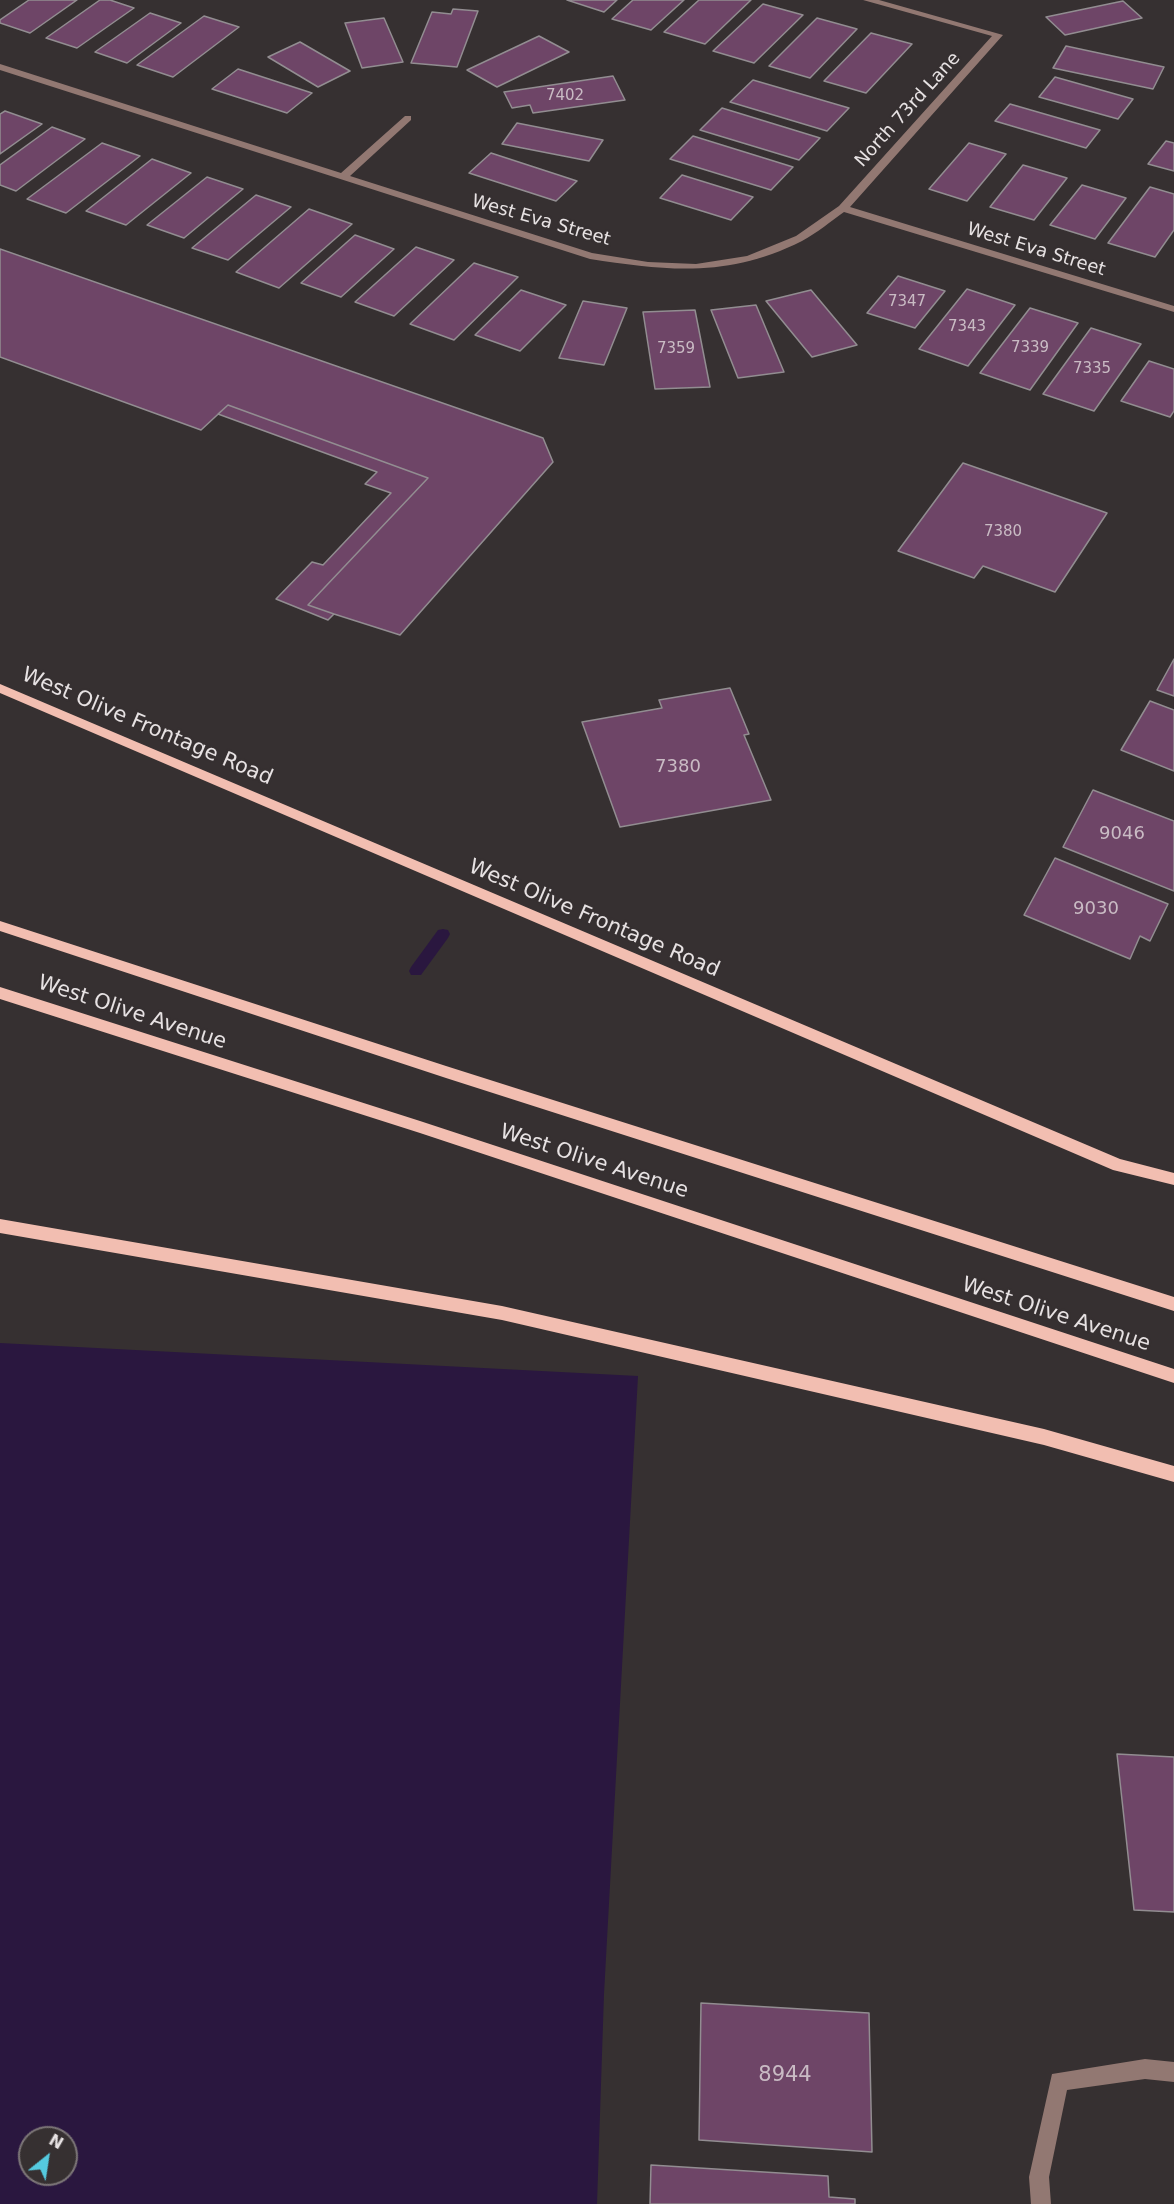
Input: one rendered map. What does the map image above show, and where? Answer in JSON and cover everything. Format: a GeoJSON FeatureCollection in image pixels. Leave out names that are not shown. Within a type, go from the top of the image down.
{"type":"FeatureCollection","features":[{"type":"Feature","properties":{"kind":"main road","name":"West Olive Frontage Road"},"geometry":{"type":"LineString","coordinates":[[0,688],[1118,1166],[1174,1179]]}},
{"type":"Feature","properties":{"kind":"main road","name":"West Olive Avenue"},"geometry":{"type":"LineString","coordinates":[[0,926],[446,1072],[1174,1304]]}},
{"type":"Feature","properties":{"kind":"main road","name":"West Olive Avenue"},"geometry":{"type":"LineString","coordinates":[[0,993],[420,1127],[1174,1376]]}},
{"type":"Feature","properties":{"kind":"main road"},"geometry":{"type":"LineString","coordinates":[[0,1226],[502,1313],[1044,1437],[1174,1474]]}},
{"type":"Feature","properties":{"kind":"street","name":"North 73rd Lane"},"geometry":{"type":"LineString","coordinates":[[843,208],[998,35],[868,0]]}},
{"type":"Feature","properties":{"kind":"street","name":"West Eva Street"},"geometry":{"type":"LineString","coordinates":[[0,67],[590,255],[648,265],[696,267],[749,259],[800,238],[843,208],[1174,309]]}},
{"type":"Feature","properties":{"kind":"street"},"geometry":{"type":"LineString","coordinates":[[343,177],[408,118]]}},
{"type":"Feature","properties":{"kind":"street"},"geometry":{"type":"LineString","coordinates":[[1041,2204],[1039,2177],[1059,2081],[1144,2069],[1174,2072]]}},
{"type":"Feature","properties":{"kind":"shaded area"},"geometry":{"type":"Polygon","coordinates":[[[0,1343],[638,1376],[604,1994],[597,2204],[0,2204],[0,1343]]]}},
{"type":"Feature","properties":{"kind":"building"},"geometry":{"type":"Polygon","coordinates":[[[29,0],[77,0],[30,33],[0,23],[0,20],[29,0]]]}},
{"type":"Feature","properties":{"kind":"building"},"geometry":{"type":"Polygon","coordinates":[[[100,0],[110,0],[134,8],[77,48],[46,38],[100,0]]]}},
{"type":"Feature","properties":{"kind":"building"},"geometry":{"type":"Polygon","coordinates":[[[567,0],[617,0],[604,12],[567,0]]]}},
{"type":"Feature","properties":{"kind":"building"},"geometry":{"type":"Polygon","coordinates":[[[633,0],[684,0],[651,30],[612,19],[633,0]]]}},
{"type":"Feature","properties":{"kind":"building"},"geometry":{"type":"Polygon","coordinates":[[[699,0],[751,0],[705,44],[664,32],[699,0]]]}},
{"type":"Feature","properties":{"kind":"building"},"geometry":{"type":"Polygon","coordinates":[[[1123,1],[1142,18],[1065,35],[1046,17],[1123,1]]]}},
{"type":"Feature","properties":{"kind":"building"},"geometry":{"type":"Polygon","coordinates":[[[763,4],[803,15],[754,63],[713,51],[763,4]]]}},
{"type":"Feature","properties":{"kind":"building"},"geometry":{"type":"Polygon","coordinates":[[[453,9],[478,11],[457,67],[411,63],[432,12],[451,14],[453,9]]]}},
{"type":"Feature","properties":{"kind":"building"},"geometry":{"type":"Polygon","coordinates":[[[150,13],[181,23],[127,63],[95,52],[150,13]]]}},
{"type":"Feature","properties":{"kind":"building"},"geometry":{"type":"Polygon","coordinates":[[[204,16],[239,27],[173,77],[137,65],[204,16]]]}},
{"type":"Feature","properties":{"kind":"building"},"geometry":{"type":"Polygon","coordinates":[[[384,18],[403,62],[362,68],[345,23],[384,18]]]}},
{"type":"Feature","properties":{"kind":"building"},"geometry":{"type":"Polygon","coordinates":[[[817,18],[857,29],[810,78],[769,66],[817,18]]]}},
{"type":"Feature","properties":{"kind":"building"},"geometry":{"type":"Polygon","coordinates":[[[871,33],[912,44],[866,93],[824,81],[871,33]]]}},
{"type":"Feature","properties":{"kind":"building"},"geometry":{"type":"Polygon","coordinates":[[[539,36],[569,52],[497,87],[467,70],[539,36]]]}},
{"type":"Feature","properties":{"kind":"building"},"geometry":{"type":"Polygon","coordinates":[[[300,42],[350,71],[318,87],[268,57],[300,42]]]}},
{"type":"Feature","properties":{"kind":"building"},"geometry":{"type":"Polygon","coordinates":[[[1066,46],[1164,67],[1153,89],[1053,68],[1066,46]]]}},
{"type":"Feature","properties":{"kind":"building"},"geometry":{"type":"Polygon","coordinates":[[[238,69],[312,93],[287,113],[212,89],[238,69]]]}},
{"type":"Feature","properties":{"kind":"building"},"geometry":{"type":"Polygon","coordinates":[[[613,76],[625,100],[533,113],[530,105],[512,108],[504,92],[613,76]]]}},
{"type":"Feature","properties":{"kind":"building"},"geometry":{"type":"Polygon","coordinates":[[[1055,77],[1133,99],[1118,119],[1039,97],[1055,77]]]}},
{"type":"Feature","properties":{"kind":"building"},"geometry":{"type":"Polygon","coordinates":[[[753,80],[849,108],[827,131],[730,102],[753,80]]]}},
{"type":"Feature","properties":{"kind":"building"},"geometry":{"type":"Polygon","coordinates":[[[1010,104],[1100,130],[1086,148],[995,121],[1010,104]]]}},
{"type":"Feature","properties":{"kind":"building"},"geometry":{"type":"Polygon","coordinates":[[[722,108],[820,138],[799,160],[700,130],[722,108]]]}},
{"type":"Feature","properties":{"kind":"building"},"geometry":{"type":"Polygon","coordinates":[[[5,111],[42,124],[0,154],[0,114],[5,111]]]}},
{"type":"Feature","properties":{"kind":"building"},"geometry":{"type":"Polygon","coordinates":[[[517,123],[603,140],[589,161],[502,144],[517,123]]]}},
{"type":"Feature","properties":{"kind":"building"},"geometry":{"type":"Polygon","coordinates":[[[52,127],[85,139],[16,191],[0,185],[0,165],[52,127]]]}},
{"type":"Feature","properties":{"kind":"building"},"geometry":{"type":"Polygon","coordinates":[[[693,136],[793,167],[771,190],[670,159],[693,136]]]}},
{"type":"Feature","properties":{"kind":"building"},"geometry":{"type":"Polygon","coordinates":[[[1166,141],[1174,143],[1174,171],[1148,164],[1166,141]]]}},
{"type":"Feature","properties":{"kind":"building"},"geometry":{"type":"Polygon","coordinates":[[[102,143],[140,156],[66,213],[27,199],[102,143]]]}},
{"type":"Feature","properties":{"kind":"building"},"geometry":{"type":"Polygon","coordinates":[[[969,143],[1006,154],[967,201],[929,189],[969,143]]]}},
{"type":"Feature","properties":{"kind":"building"},"geometry":{"type":"Polygon","coordinates":[[[491,153],[577,181],[556,201],[469,173],[491,153]]]}},
{"type":"Feature","properties":{"kind":"building"},"geometry":{"type":"Polygon","coordinates":[[[152,159],[191,173],[126,225],[86,211],[152,159]]]}},
{"type":"Feature","properties":{"kind":"building"},"geometry":{"type":"Polygon","coordinates":[[[1023,165],[1067,178],[1034,220],[990,207],[1023,165]]]}},
{"type":"Feature","properties":{"kind":"building"},"geometry":{"type":"Polygon","coordinates":[[[682,175],[753,197],[731,220],[660,198],[682,175]]]}},
{"type":"Feature","properties":{"kind":"building"},"geometry":{"type":"Polygon","coordinates":[[[207,177],[243,189],[184,238],[147,225],[207,177]]]}},
{"type":"Feature","properties":{"kind":"building"},"geometry":{"type":"Polygon","coordinates":[[[1082,185],[1126,198],[1095,239],[1050,225],[1082,185]]]}},
{"type":"Feature","properties":{"kind":"building"},"geometry":{"type":"Polygon","coordinates":[[[1150,187],[1174,194],[1174,230],[1155,257],[1108,243],[1150,187]]]}},
{"type":"Feature","properties":{"kind":"building"},"geometry":{"type":"Polygon","coordinates":[[[256,195],[291,207],[228,260],[192,248],[256,195]]]}},
{"type":"Feature","properties":{"kind":"building"},"geometry":{"type":"Polygon","coordinates":[[[309,209],[352,224],[279,288],[236,272],[309,209]]]}},
{"type":"Feature","properties":{"kind":"building"},"geometry":{"type":"Polygon","coordinates":[[[355,235],[394,249],[341,297],[301,283],[355,235]]]}},
{"type":"Feature","properties":{"kind":"building"},"geometry":{"type":"Polygon","coordinates":[[[416,247],[454,260],[394,316],[355,302],[416,247]]]}},
{"type":"Feature","properties":{"kind":"building"},"geometry":{"type":"Polygon","coordinates":[[[0,249],[543,438],[553,462],[400,635],[308,605],[428,478],[228,405],[201,430],[0,357],[0,249]]]}},
{"type":"Feature","properties":{"kind":"building"},"geometry":{"type":"Polygon","coordinates":[[[474,263],[518,277],[454,340],[410,324],[474,263]]]}},
{"type":"Feature","properties":{"kind":"building"},"geometry":{"type":"Polygon","coordinates":[[[898,276],[945,291],[915,328],[867,313],[898,276]]]}},
{"type":"Feature","properties":{"kind":"building"},"geometry":{"type":"Polygon","coordinates":[[[967,289],[1015,305],[968,366],[919,349],[967,289]]]}},
{"type":"Feature","properties":{"kind":"building"},"geometry":{"type":"Polygon","coordinates":[[[521,290],[566,305],[520,351],[475,335],[521,290]]]}},
{"type":"Feature","properties":{"kind":"building"},"geometry":{"type":"Polygon","coordinates":[[[811,290],[857,345],[812,357],[766,301],[811,290]]]}},
{"type":"Feature","properties":{"kind":"building"},"geometry":{"type":"Polygon","coordinates":[[[583,301],[627,308],[604,365],[559,358],[583,301]]]}},
{"type":"Feature","properties":{"kind":"building"},"geometry":{"type":"Polygon","coordinates":[[[756,305],[784,372],[738,378],[711,310],[756,305]]]}},
{"type":"Feature","properties":{"kind":"building"},"geometry":{"type":"Polygon","coordinates":[[[1030,308],[1078,323],[1030,390],[980,373],[1030,308]]]}},
{"type":"Feature","properties":{"kind":"building"},"geometry":{"type":"Polygon","coordinates":[[[695,310],[710,387],[655,389],[643,312],[695,310]]]}},
{"type":"Feature","properties":{"kind":"building"},"geometry":{"type":"Polygon","coordinates":[[[1091,328],[1141,344],[1094,411],[1043,394],[1091,328]]]}},
{"type":"Feature","properties":{"kind":"building"},"geometry":{"type":"Polygon","coordinates":[[[1149,361],[1174,369],[1174,411],[1170,417],[1121,401],[1149,361]]]}},
{"type":"Feature","properties":{"kind":"building"},"geometry":{"type":"Polygon","coordinates":[[[228,405],[428,478],[308,605],[334,614],[328,620],[276,599],[312,562],[323,565],[391,493],[365,484],[377,472],[218,414],[228,405]]]}},
{"type":"Feature","properties":{"kind":"building"},"geometry":{"type":"Polygon","coordinates":[[[963,463],[1107,513],[1055,592],[983,566],[974,578],[898,551],[963,463]]]}},
{"type":"Feature","properties":{"kind":"building"},"geometry":{"type":"Polygon","coordinates":[[[1174,659],[1174,696],[1157,690],[1174,659]]]}},
{"type":"Feature","properties":{"kind":"building"},"geometry":{"type":"Polygon","coordinates":[[[730,688],[749,734],[744,735],[771,800],[620,827],[582,722],[662,708],[659,700],[730,688]]]}},
{"type":"Feature","properties":{"kind":"building"},"geometry":{"type":"Polygon","coordinates":[[[1150,701],[1174,710],[1174,771],[1121,750],[1150,701]]]}},
{"type":"Feature","properties":{"kind":"building"},"geometry":{"type":"Polygon","coordinates":[[[1093,790],[1174,821],[1174,891],[1063,847],[1093,790]]]}},
{"type":"Feature","properties":{"kind":"building"},"geometry":{"type":"Polygon","coordinates":[[[1055,858],[1168,904],[1150,941],[1140,936],[1130,959],[1024,915],[1055,858]]]}},
{"type":"Feature","properties":{"kind":"building"},"geometry":{"type":"Polygon","coordinates":[[[1117,1754],[1174,1757],[1174,1912],[1134,1910],[1117,1754]]]}},
{"type":"Feature","properties":{"kind":"building"},"geometry":{"type":"Polygon","coordinates":[[[701,2003],[869,2013],[872,2152],[699,2140],[701,2003]]]}},
{"type":"Feature","properties":{"kind":"building"},"geometry":{"type":"Polygon","coordinates":[[[651,2165],[828,2176],[829,2197],[855,2199],[855,2204],[650,2204],[651,2165]]]}},
{"type":"Feature","properties":{"kind":"waterway"},"geometry":{"type":"LineString","coordinates":[[416,971],[443,934]]}}]}
